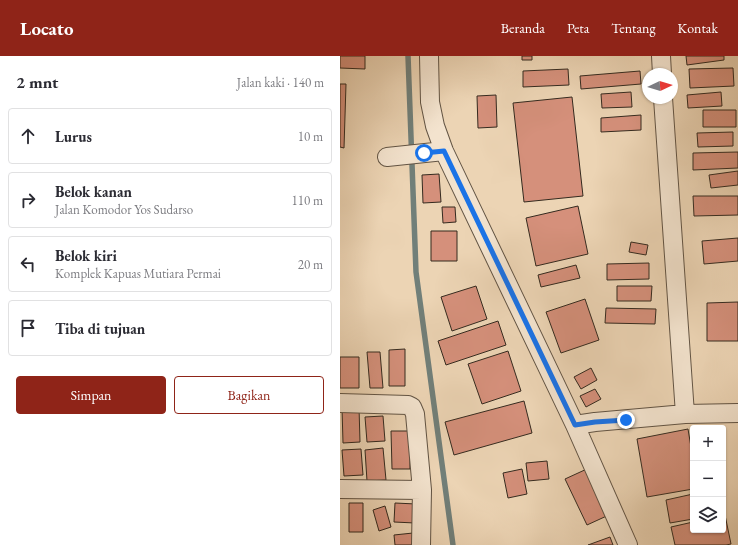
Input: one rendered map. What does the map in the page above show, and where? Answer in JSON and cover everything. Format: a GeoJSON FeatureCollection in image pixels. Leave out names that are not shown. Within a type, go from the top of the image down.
{"type":"FeatureCollection","features":[{"type":"Feature","properties":{"kind":"street"},"geometry":{"type":"LineString","coordinates":[[429,56],[430,102],[435,126],[444,151],[575,425],[628,545]]}},
{"type":"Feature","properties":{"kind":"street"},"geometry":{"type":"LineString","coordinates":[[661,56],[662,68]]}},
{"type":"Feature","properties":{"kind":"street"},"geometry":{"type":"LineString","coordinates":[[664,104],[685,414]]}},
{"type":"Feature","properties":{"kind":"street"},"geometry":{"type":"LineString","coordinates":[[394,156],[444,151]]}},
{"type":"Feature","properties":{"kind":"street"},"geometry":{"type":"LineString","coordinates":[[340,403],[408,405],[412,407],[415,414],[422,490],[421,545]]}},
{"type":"Feature","properties":{"kind":"street"},"geometry":{"type":"LineString","coordinates":[[575,425],[685,414],[738,413]]}},
{"type":"Feature","properties":{"kind":"street"},"geometry":{"type":"LineString","coordinates":[[340,489],[422,490]]}},
{"type":"Feature","properties":{"kind":"building"},"geometry":{"type":"Polygon","coordinates":[[[340,56],[365,56],[365,69],[340,68],[340,56]]]}},
{"type":"Feature","properties":{"kind":"building"},"geometry":{"type":"Polygon","coordinates":[[[522,56],[532,56],[532,60],[522,60],[522,56]]]}},
{"type":"Feature","properties":{"kind":"building"},"geometry":{"type":"Polygon","coordinates":[[[686,56],[724,56],[724,60],[687,65],[686,56]]]}},
{"type":"Feature","properties":{"kind":"building"},"geometry":{"type":"Polygon","coordinates":[[[733,68],[734,86],[690,88],[689,69],[733,68]]]}},
{"type":"Feature","properties":{"kind":"building"},"geometry":{"type":"Polygon","coordinates":[[[568,69],[569,85],[523,87],[523,71],[568,69]]]}},
{"type":"Feature","properties":{"kind":"building"},"geometry":{"type":"Polygon","coordinates":[[[640,71],[641,84],[581,89],[580,76],[640,71]]]}},
{"type":"Feature","properties":{"kind":"building"},"geometry":{"type":"Polygon","coordinates":[[[340,84],[346,84],[344,148],[340,147],[340,84]]]}},
{"type":"Feature","properties":{"kind":"building"},"geometry":{"type":"Polygon","coordinates":[[[631,92],[632,107],[602,108],[601,94],[631,92]]]}},
{"type":"Feature","properties":{"kind":"building"},"geometry":{"type":"Polygon","coordinates":[[[721,92],[722,106],[688,108],[687,95],[721,92]]]}},
{"type":"Feature","properties":{"kind":"building"},"geometry":{"type":"Polygon","coordinates":[[[496,95],[497,127],[478,128],[477,96],[496,95]]]}},
{"type":"Feature","properties":{"kind":"building"},"geometry":{"type":"Polygon","coordinates":[[[572,97],[583,196],[524,202],[513,103],[572,97]]]}},
{"type":"Feature","properties":{"kind":"building"},"geometry":{"type":"Polygon","coordinates":[[[703,110],[736,110],[736,127],[703,127],[703,110]]]}},
{"type":"Feature","properties":{"kind":"building"},"geometry":{"type":"Polygon","coordinates":[[[641,115],[641,130],[601,132],[601,118],[641,115]]]}},
{"type":"Feature","properties":{"kind":"building"},"geometry":{"type":"Polygon","coordinates":[[[733,132],[733,146],[698,147],[697,133],[733,132]]]}},
{"type":"Feature","properties":{"kind":"building"},"geometry":{"type":"Polygon","coordinates":[[[738,152],[738,168],[693,170],[693,153],[738,152]]]}},
{"type":"Feature","properties":{"kind":"building"},"geometry":{"type":"Polygon","coordinates":[[[738,171],[738,185],[711,188],[709,175],[738,171]]]}},
{"type":"Feature","properties":{"kind":"building"},"geometry":{"type":"Polygon","coordinates":[[[439,174],[441,202],[423,203],[422,175],[439,174]]]}},
{"type":"Feature","properties":{"kind":"building"},"geometry":{"type":"Polygon","coordinates":[[[693,196],[738,196],[738,215],[694,216],[693,196]]]}},
{"type":"Feature","properties":{"kind":"building"},"geometry":{"type":"Polygon","coordinates":[[[578,206],[588,254],[536,266],[526,218],[578,206]]]}},
{"type":"Feature","properties":{"kind":"building"},"geometry":{"type":"Polygon","coordinates":[[[442,207],[455,207],[456,222],[443,223],[442,207]]]}},
{"type":"Feature","properties":{"kind":"building"},"geometry":{"type":"Polygon","coordinates":[[[431,231],[457,231],[457,261],[431,261],[431,231]]]}},
{"type":"Feature","properties":{"kind":"building"},"geometry":{"type":"Polygon","coordinates":[[[738,238],[738,261],[704,264],[702,241],[738,238]]]}},
{"type":"Feature","properties":{"kind":"building"},"geometry":{"type":"Polygon","coordinates":[[[631,242],[648,245],[646,255],[629,252],[631,242]]]}},
{"type":"Feature","properties":{"kind":"building"},"geometry":{"type":"Polygon","coordinates":[[[649,263],[649,279],[607,280],[607,264],[649,263]]]}},
{"type":"Feature","properties":{"kind":"building"},"geometry":{"type":"Polygon","coordinates":[[[576,265],[580,278],[541,287],[538,275],[576,265]]]}},
{"type":"Feature","properties":{"kind":"building"},"geometry":{"type":"Polygon","coordinates":[[[476,286],[487,319],[452,331],[441,297],[476,286]]]}},
{"type":"Feature","properties":{"kind":"building"},"geometry":{"type":"Polygon","coordinates":[[[617,286],[652,286],[651,301],[617,301],[617,286]]]}},
{"type":"Feature","properties":{"kind":"building"},"geometry":{"type":"Polygon","coordinates":[[[585,299],[599,340],[561,353],[546,312],[585,299]]]}},
{"type":"Feature","properties":{"kind":"building"},"geometry":{"type":"Polygon","coordinates":[[[738,302],[738,341],[707,341],[707,303],[738,302]]]}},
{"type":"Feature","properties":{"kind":"building"},"geometry":{"type":"Polygon","coordinates":[[[606,308],[656,309],[655,324],[605,323],[606,308]]]}},
{"type":"Feature","properties":{"kind":"building"},"geometry":{"type":"Polygon","coordinates":[[[498,321],[506,345],[446,365],[438,341],[498,321]]]}},
{"type":"Feature","properties":{"kind":"building"},"geometry":{"type":"Polygon","coordinates":[[[405,349],[405,386],[389,386],[389,350],[405,349]]]}},
{"type":"Feature","properties":{"kind":"building"},"geometry":{"type":"Polygon","coordinates":[[[508,351],[521,391],[482,404],[468,364],[508,351]]]}},
{"type":"Feature","properties":{"kind":"building"},"geometry":{"type":"Polygon","coordinates":[[[367,352],[380,352],[383,388],[370,388],[367,352]]]}},
{"type":"Feature","properties":{"kind":"building"},"geometry":{"type":"Polygon","coordinates":[[[340,357],[359,357],[359,388],[340,388],[340,357]]]}},
{"type":"Feature","properties":{"kind":"building"},"geometry":{"type":"Polygon","coordinates":[[[591,368],[597,380],[581,389],[574,377],[591,368]]]}},
{"type":"Feature","properties":{"kind":"building"},"geometry":{"type":"Polygon","coordinates":[[[595,389],[601,399],[586,407],[580,396],[595,389]]]}},
{"type":"Feature","properties":{"kind":"building"},"geometry":{"type":"Polygon","coordinates":[[[524,401],[532,433],[454,455],[445,422],[524,401]]]}},
{"type":"Feature","properties":{"kind":"building"},"geometry":{"type":"Polygon","coordinates":[[[359,407],[360,442],[343,443],[342,408],[359,407]]]}},
{"type":"Feature","properties":{"kind":"building"},"geometry":{"type":"Polygon","coordinates":[[[383,416],[385,441],[367,442],[365,417],[383,416]]]}},
{"type":"Feature","properties":{"kind":"building"},"geometry":{"type":"Polygon","coordinates":[[[688,429],[690,441],[690,490],[647,497],[637,439],[688,429]]]}},
{"type":"Feature","properties":{"kind":"building"},"geometry":{"type":"Polygon","coordinates":[[[391,431],[410,431],[410,469],[392,469],[391,431]]]}},
{"type":"Feature","properties":{"kind":"building"},"geometry":{"type":"Polygon","coordinates":[[[383,448],[386,480],[367,481],[365,450],[383,448]]]}},
{"type":"Feature","properties":{"kind":"building"},"geometry":{"type":"Polygon","coordinates":[[[361,449],[363,475],[344,476],[342,450],[361,449]]]}},
{"type":"Feature","properties":{"kind":"building"},"geometry":{"type":"Polygon","coordinates":[[[547,461],[549,479],[528,481],[526,463],[547,461]]]}},
{"type":"Feature","properties":{"kind":"building"},"geometry":{"type":"Polygon","coordinates":[[[589,468],[611,514],[587,525],[565,479],[589,468]]]}},
{"type":"Feature","properties":{"kind":"building"},"geometry":{"type":"Polygon","coordinates":[[[522,469],[527,494],[508,498],[503,473],[522,469]]]}},
{"type":"Feature","properties":{"kind":"building"},"geometry":{"type":"Polygon","coordinates":[[[690,495],[690,520],[670,523],[666,500],[690,495]]]}},
{"type":"Feature","properties":{"kind":"building"},"geometry":{"type":"Polygon","coordinates":[[[349,503],[363,503],[363,532],[349,532],[349,503]]]}},
{"type":"Feature","properties":{"kind":"building"},"geometry":{"type":"Polygon","coordinates":[[[395,503],[416,504],[415,523],[394,522],[395,503]]]}},
{"type":"Feature","properties":{"kind":"building"},"geometry":{"type":"Polygon","coordinates":[[[385,506],[391,527],[379,531],[373,510],[385,506]]]}},
{"type":"Feature","properties":{"kind":"building"},"geometry":{"type":"Polygon","coordinates":[[[726,520],[731,544],[675,545],[671,527],[690,523],[690,533],[726,533],[726,520]]]}},
{"type":"Feature","properties":{"kind":"building"},"geometry":{"type":"Polygon","coordinates":[[[413,533],[414,545],[395,545],[394,535],[413,533]]]}},
{"type":"Feature","properties":{"kind":"building"},"geometry":{"type":"Polygon","coordinates":[[[610,537],[613,545],[588,545],[610,537]]]}},
{"type":"Feature","properties":{"kind":"waterway"},"geometry":{"type":"LineString","coordinates":[[408,56],[416,272],[453,545]]}},
{"type":"Feature","properties":{"kind":"route"},"geometry":{"type":"LineString","coordinates":[[424,153],[444,151],[575,425],[626,420]]}}]}
